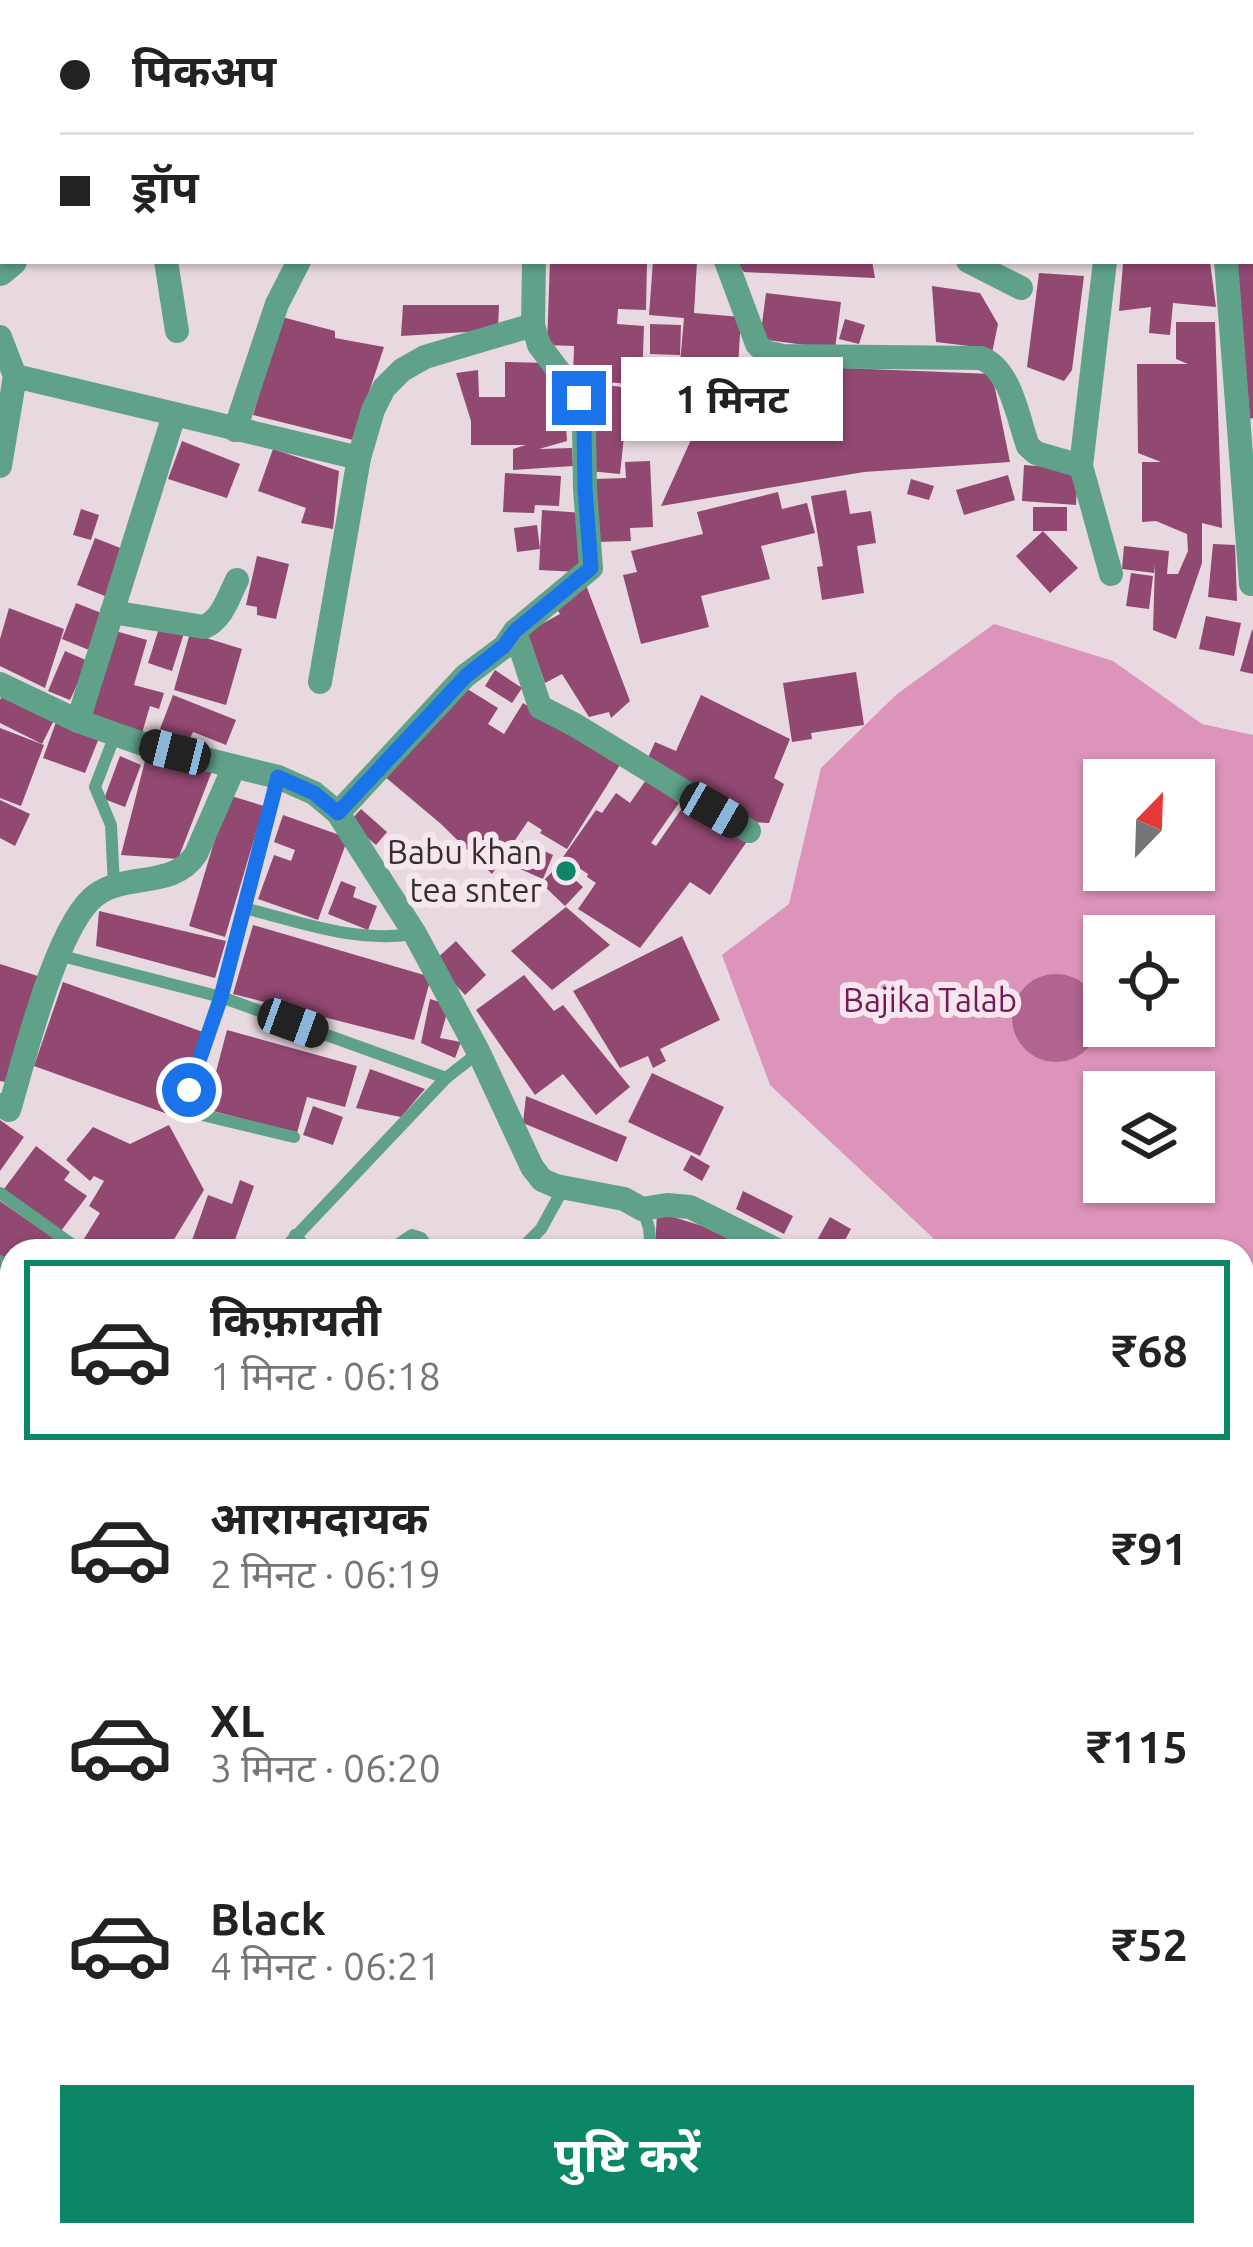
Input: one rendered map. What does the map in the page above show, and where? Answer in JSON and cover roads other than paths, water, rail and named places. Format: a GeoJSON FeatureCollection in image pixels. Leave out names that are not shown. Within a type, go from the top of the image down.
{"type":"FeatureCollection","features":[{"type":"Feature","properties":{"kind":"street"},"geometry":{"type":"LineString","coordinates":[[166,264],[177,331]]}},
{"type":"Feature","properties":{"kind":"street"},"geometry":{"type":"LineString","coordinates":[[235,430],[277,304],[297,264]]}},
{"type":"Feature","properties":{"kind":"street"},"geometry":{"type":"LineString","coordinates":[[338,813],[466,676],[591,568],[579,398],[539,345],[533,326],[534,264]]}},
{"type":"Feature","properties":{"kind":"street"},"geometry":{"type":"LineString","coordinates":[[727,264],[752,336],[765,352],[981,358],[992,362],[1004,379],[1028,446],[1036,453],[1081,466]]}},
{"type":"Feature","properties":{"kind":"street"},"geometry":{"type":"LineString","coordinates":[[974,264],[1021,288]]}},
{"type":"Feature","properties":{"kind":"street"},"geometry":{"type":"LineString","coordinates":[[1105,264],[1081,466],[1112,574]]}},
{"type":"Feature","properties":{"kind":"street"},"geometry":{"type":"LineString","coordinates":[[1226,264],[1253,584]]}},
{"type":"Feature","properties":{"kind":"street"},"geometry":{"type":"LineString","coordinates":[[320,682],[358,458],[384,388],[425,357],[533,326]]}},
{"type":"Feature","properties":{"kind":"street"},"geometry":{"type":"LineString","coordinates":[[0,337],[15,376],[0,466]]}},
{"type":"Feature","properties":{"kind":"street"},"geometry":{"type":"LineString","coordinates":[[15,376],[358,458]]}},
{"type":"Feature","properties":{"kind":"street"},"geometry":{"type":"LineString","coordinates":[[78,721],[174,415]]}},
{"type":"Feature","properties":{"kind":"street"},"geometry":{"type":"LineString","coordinates":[[112,612],[204,627],[219,615],[237,580]]}},
{"type":"Feature","properties":{"kind":"street"},"geometry":{"type":"LineString","coordinates":[[515,631],[540,707],[749,831]]}},
{"type":"Feature","properties":{"kind":"street"},"geometry":{"type":"LineString","coordinates":[[0,684],[78,721],[140,743],[278,777],[314,793],[338,813],[415,934],[542,1180],[624,1199],[642,1209],[690,1208],[754,1239]]}},
{"type":"Feature","properties":{"kind":"street"},"geometry":{"type":"LineString","coordinates":[[0,1105],[9,1109],[57,955],[87,903],[114,886],[179,873],[188,866],[235,767]]}},
{"type":"Feature","properties":{"kind":"lane"},"geometry":{"type":"LineString","coordinates":[[114,886],[111,825],[95,787],[115,734]]}},
{"type":"Feature","properties":{"kind":"lane"},"geometry":{"type":"LineString","coordinates":[[278,777],[221,997],[186,1107],[202,1116],[294,1137]]}},
{"type":"Feature","properties":{"kind":"lane"},"geometry":{"type":"LineString","coordinates":[[244,908],[353,936],[415,934]]}},
{"type":"Feature","properties":{"kind":"lane"},"geometry":{"type":"LineString","coordinates":[[57,955],[221,997],[446,1078]]}},
{"type":"Feature","properties":{"kind":"lane"},"geometry":{"type":"LineString","coordinates":[[292,1239],[446,1078],[479,1053]]}},
{"type":"Feature","properties":{"kind":"lane"},"geometry":{"type":"LineString","coordinates":[[532,1239],[564,1187]]}},
{"type":"Feature","properties":{"kind":"lane"},"geometry":{"type":"LineString","coordinates":[[0,1193],[64,1239]]}},
{"type":"Feature","properties":{"kind":"lane"},"geometry":{"type":"LineString","coordinates":[[642,1209],[650,1239]]}},
{"type":"Feature","properties":{"kind":"lane"},"geometry":{"type":"LineString","coordinates":[[295,1235],[298,1239]]}},
{"type":"Feature","properties":{"kind":"place","name":"Babu khan tea snter"},"geometry":{"type":"Point","coordinates":[566,871]}},
{"type":"Feature","properties":{"kind":"park label","name":"Bajika Talab"},"geometry":{"type":"Point","coordinates":[930,1000]}}]}
